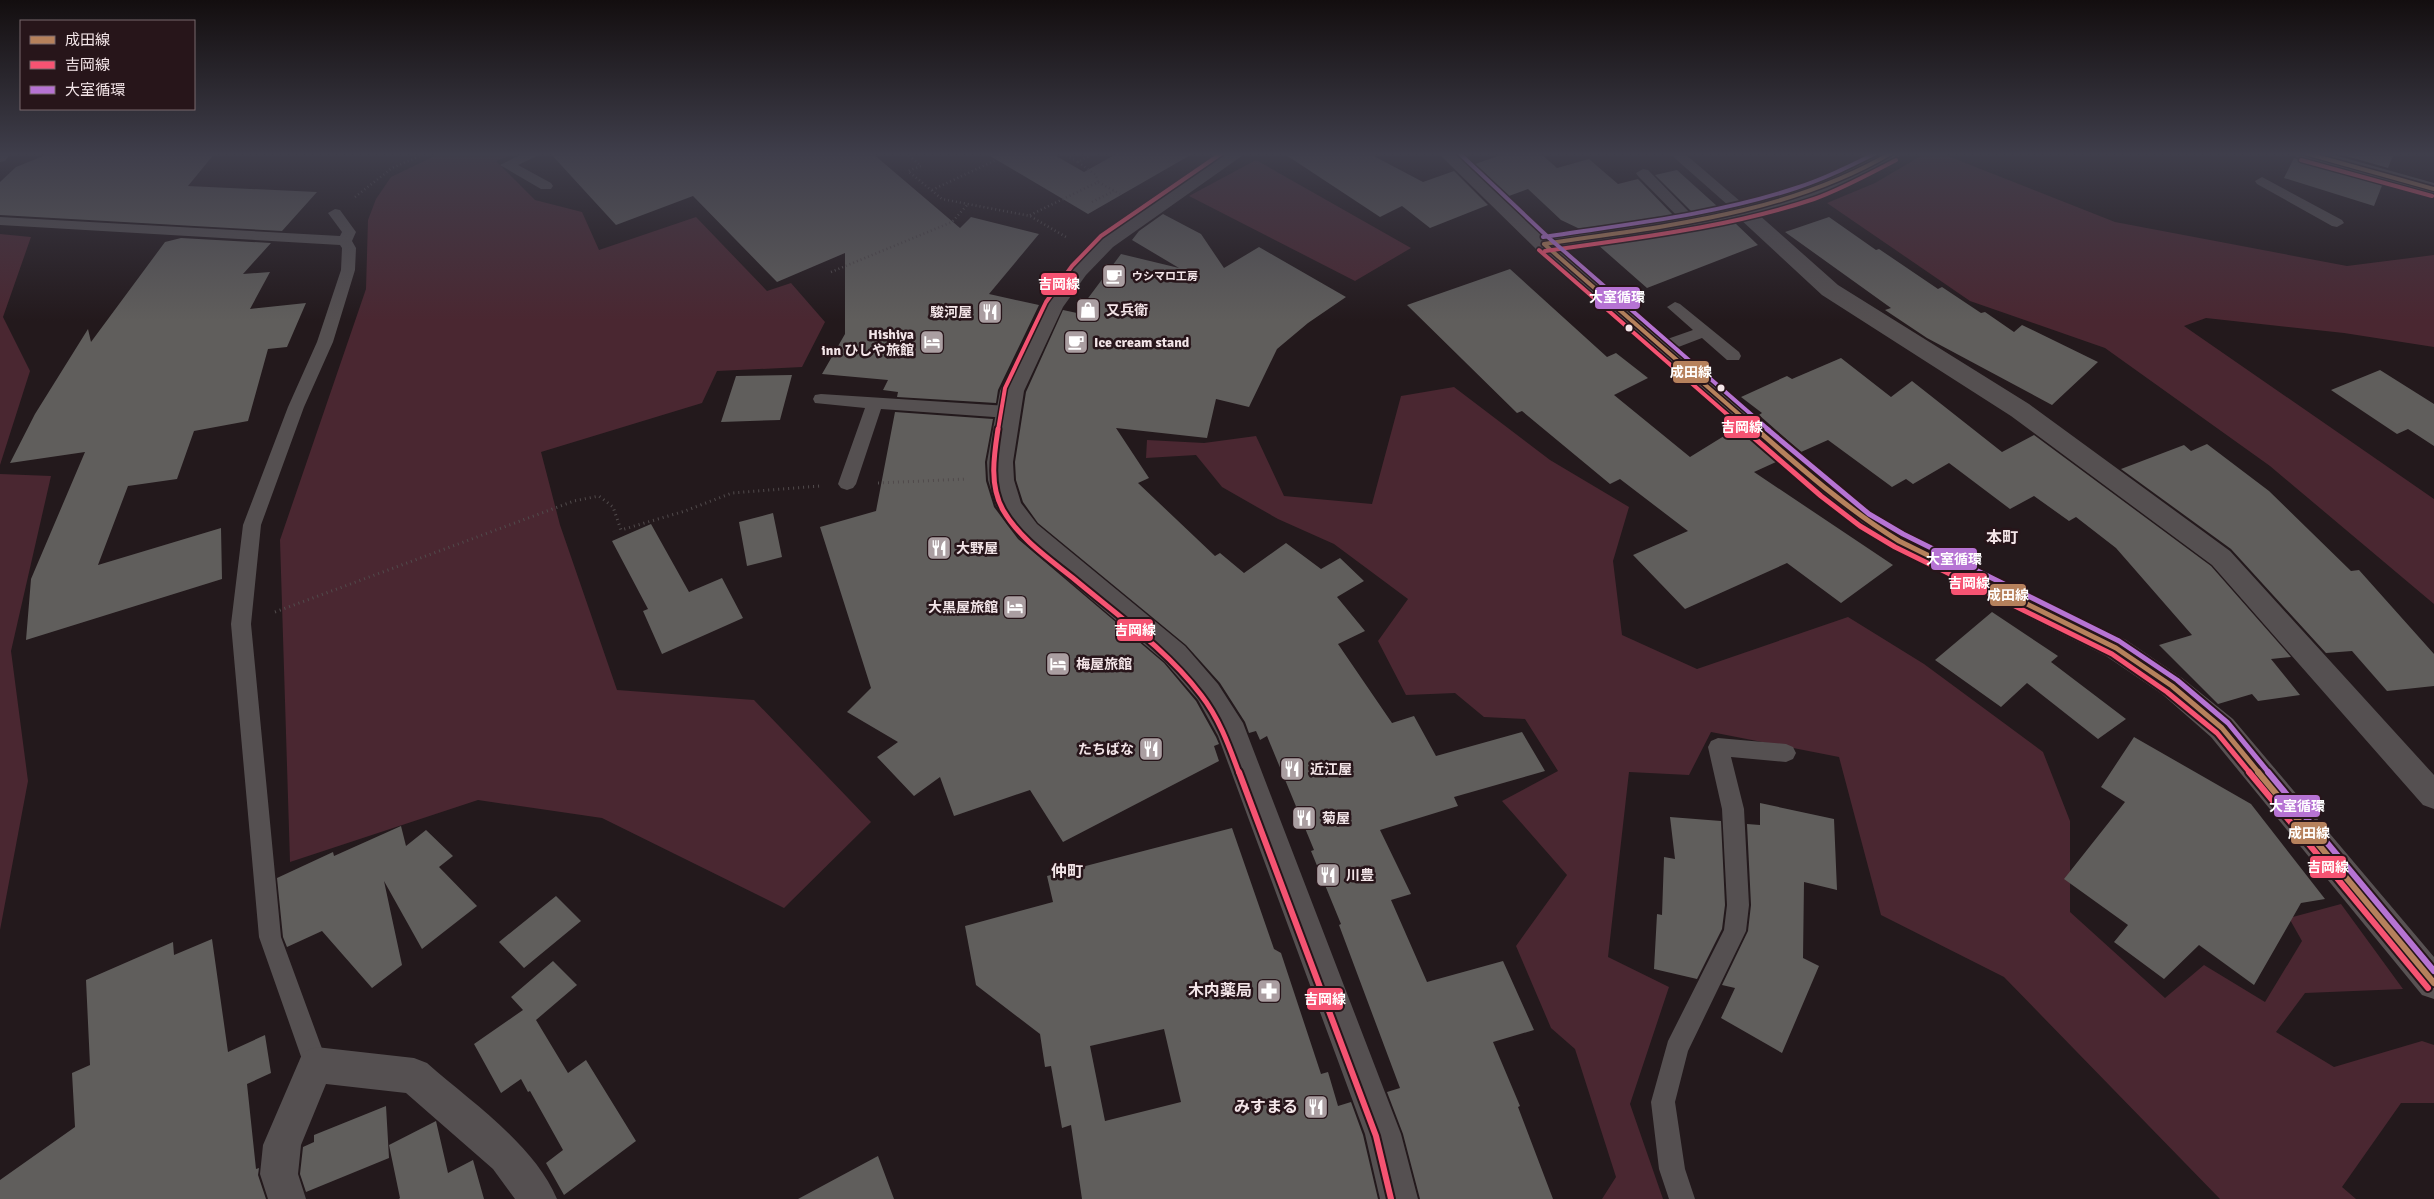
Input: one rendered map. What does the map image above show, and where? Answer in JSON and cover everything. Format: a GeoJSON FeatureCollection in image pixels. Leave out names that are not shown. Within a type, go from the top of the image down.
{"type":"FeatureCollection","features":[{"type":"Feature","properties":{"kind":"street"},"geometry":{"type":"LineString","coordinates":[[1150,209],[1105,242],[1078,270],[1052,306],[1012,391],[1000,462],[1000,480],[1009,506],[1028,531],[1059,559],[1175,654],[1208,692],[1232,732],[1383,1134],[1399,1199]]}},
{"type":"Feature","properties":{"kind":"street"},"geometry":{"type":"LineString","coordinates":[[1507,209],[1544,244],[1826,490],[1866,520],[1899,541],[1968,577],[2116,648],[2172,686],[2222,728],[2434,983]]}},
{"type":"Feature","properties":{"kind":"street"},"geometry":{"type":"LineString","coordinates":[[1544,244],[1751,209]]}},
{"type":"Feature","properties":{"kind":"street"},"geometry":{"type":"LineString","coordinates":[[1743,211],[1830,290],[2020,410],[2221,558],[2434,796]]}},
{"type":"Feature","properties":{"kind":"street"},"geometry":{"type":"LineString","coordinates":[[287,1199],[279,1174],[282,1145],[316,1065],[414,1076],[506,1156],[538,1199]]}},
{"type":"Feature","properties":{"kind":"lane"},"geometry":{"type":"LineString","coordinates":[[1678,209],[1689,220]]}},
{"type":"Feature","properties":{"kind":"lane"},"geometry":{"type":"LineString","coordinates":[[2312,209],[2337,223]]}},
{"type":"Feature","properties":{"kind":"lane"},"geometry":{"type":"LineString","coordinates":[[316,1065],[270,936],[241,624],[252,526],[296,407],[325,342],[348,270],[348,248],[346,241],[349,232],[335,213]]}},
{"type":"Feature","properties":{"kind":"lane"},"geometry":{"type":"LineString","coordinates":[[0,221],[346,241]]}},
{"type":"Feature","properties":{"kind":"lane"},"geometry":{"type":"LineString","coordinates":[[1674,307],[1732,356]]}},
{"type":"Feature","properties":{"kind":"lane"},"geometry":{"type":"LineString","coordinates":[[1662,347],[1704,332]]}},
{"type":"Feature","properties":{"kind":"lane"},"geometry":{"type":"LineString","coordinates":[[820,399],[1008,412]]}},
{"type":"Feature","properties":{"kind":"lane"},"geometry":{"type":"LineString","coordinates":[[847,484],[875,403]]}},
{"type":"Feature","properties":{"kind":"lane"},"geometry":{"type":"LineString","coordinates":[[1682,1199],[1672,1169],[1663,1102],[1677,1049],[1736,931],[1738,905],[1733,809],[1718,746],[1786,753]]}},
{"type":"Feature","properties":{"kind":"path"},"geometry":{"type":"LineString","coordinates":[[335,213],[340,209]]}},
{"type":"Feature","properties":{"kind":"path"},"geometry":{"type":"LineString","coordinates":[[831,272],[952,222],[964,209]]}},
{"type":"Feature","properties":{"kind":"path"},"geometry":{"type":"LineString","coordinates":[[994,209],[1030,216],[1070,239],[1094,238],[1105,242]]}},
{"type":"Feature","properties":{"kind":"path"},"geometry":{"type":"LineString","coordinates":[[1030,216],[1044,209]]}},
{"type":"Feature","properties":{"kind":"path"},"geometry":{"type":"LineString","coordinates":[[241,624],[574,501],[599,496],[613,507],[621,530],[685,511],[732,493],[847,484],[1000,480]]}},
{"type":"Feature","properties":{"kind":"shaded area"},"geometry":{"type":"Polygon","coordinates":[[[372,209],[570,209],[582,212],[599,250],[696,217],[767,291],[791,283],[825,322],[802,367],[717,371],[702,403],[541,452],[560,525],[617,690],[754,700],[871,822],[784,908],[602,818],[478,800],[290,862],[280,540],[366,289],[368,220],[372,209]]]}},
{"type":"Feature","properties":{"kind":"shaded area"},"geometry":{"type":"Polygon","coordinates":[[[1214,209],[1342,209],[1411,248],[1355,281],[1214,209]]]}},
{"type":"Feature","properties":{"kind":"shaded area"},"geometry":{"type":"Polygon","coordinates":[[[1836,209],[2082,209],[2115,222],[2347,266],[2434,255],[2434,347],[2344,333],[2206,318],[2184,326],[2434,499],[2434,604],[2270,466],[2105,348],[1970,301],[1836,209]]]}},
{"type":"Feature","properties":{"kind":"shaded area"},"geometry":{"type":"Polygon","coordinates":[[[0,234],[31,237],[3,317],[30,371],[0,465],[0,234]]]}},
{"type":"Feature","properties":{"kind":"shaded area"},"geometry":{"type":"Polygon","coordinates":[[[1454,387],[1550,460],[1629,507],[1613,561],[1622,635],[1697,669],[1848,617],[1924,664],[2043,752],[2070,821],[2070,912],[2165,998],[2204,965],[2265,1002],[2302,941],[2289,918],[2341,904],[2403,989],[2305,993],[2276,1032],[2334,1067],[2422,1041],[2434,1045],[2434,1103],[2401,1103],[2342,1187],[2356,1199],[2220,1199],[2004,977],[1881,915],[1839,757],[1711,732],[1689,775],[1629,772],[1608,957],[1669,987],[1630,1104],[1663,1199],[1602,1199],[1616,1177],[1575,1049],[1551,1028],[1516,946],[1567,875],[1502,801],[1558,771],[1525,719],[1484,717],[1455,693],[1406,695],[1378,641],[1408,599],[1334,544],[1278,519],[1222,487],[1196,455],[1146,458],[1147,440],[1204,443],[1256,436],[1284,496],[1372,504],[1401,396],[1454,387]]]}},
{"type":"Feature","properties":{"kind":"shaded area"},"geometry":{"type":"Polygon","coordinates":[[[0,474],[51,476],[11,651],[28,781],[0,930],[0,474]]]}},
{"type":"Feature","properties":{"kind":"building"},"geometry":{"type":"Polygon","coordinates":[[[0,209],[302,209],[282,231],[0,215],[0,209]]]}},
{"type":"Feature","properties":{"kind":"building"},"geometry":{"type":"Polygon","coordinates":[[[601,209],[659,209],[616,225],[601,209]]]}},
{"type":"Feature","properties":{"kind":"building"},"geometry":{"type":"Polygon","coordinates":[[[706,209],[938,209],[960,228],[971,217],[1039,234],[989,294],[1039,305],[998,390],[996,403],[897,397],[898,392],[883,390],[888,380],[822,374],[845,334],[845,253],[777,282],[706,209]]]}},
{"type":"Feature","properties":{"kind":"building"},"geometry":{"type":"Polygon","coordinates":[[[1079,209],[1097,209],[1088,214],[1079,209]]]}},
{"type":"Feature","properties":{"kind":"building"},"geometry":{"type":"Polygon","coordinates":[[[1368,209],[1396,209],[1380,217],[1368,209]]]}},
{"type":"Feature","properties":{"kind":"building"},"geometry":{"type":"Polygon","coordinates":[[[1406,209],[1478,209],[1430,228],[1406,209]]]}},
{"type":"Feature","properties":{"kind":"building"},"geometry":{"type":"Polygon","coordinates":[[[1549,209],[1667,209],[1674,216],[1582,230],[1561,220],[1549,209]]]}},
{"type":"Feature","properties":{"kind":"building"},"geometry":{"type":"Polygon","coordinates":[[[1689,209],[1708,209],[1692,212],[1689,209]]]}},
{"type":"Feature","properties":{"kind":"building"},"geometry":{"type":"Polygon","coordinates":[[[1163,214],[1201,234],[1224,268],[1259,247],[1346,297],[1308,323],[1277,349],[1249,407],[1216,399],[1207,438],[1116,428],[1149,478],[1138,483],[1215,556],[1220,553],[1244,573],[1286,543],[1321,569],[1340,558],[1364,581],[1337,597],[1365,631],[1338,644],[1392,723],[1414,716],[1436,756],[1522,732],[1545,771],[1454,797],[1458,806],[1380,830],[1411,894],[1391,900],[1427,982],[1503,961],[1534,1030],[1493,1042],[1520,1106],[1518,1107],[1553,1199],[1420,1199],[1403,1134],[1387,1092],[1400,1088],[1339,925],[1341,924],[1311,851],[1314,850],[1267,736],[1260,740],[1256,731],[1249,733],[1245,722],[1220,683],[1186,645],[1038,523],[1023,502],[1016,480],[1015,462],[1026,392],[1063,310],[1077,313],[1121,254],[1179,268],[1132,240],[1139,231],[1163,214]]]}},
{"type":"Feature","properties":{"kind":"building"},"geometry":{"type":"Polygon","coordinates":[[[1829,217],[1876,250],[1879,249],[1938,289],[1942,287],[1981,313],[1985,312],[2014,332],[2022,325],[2098,362],[2052,405],[1927,338],[1885,310],[1891,308],[1785,232],[1829,217]]]}},
{"type":"Feature","properties":{"kind":"building"},"geometry":{"type":"Polygon","coordinates":[[[1733,221],[1758,245],[1647,288],[1597,244],[1733,221]]]}},
{"type":"Feature","properties":{"kind":"building"},"geometry":{"type":"Polygon","coordinates":[[[181,238],[271,243],[243,274],[270,272],[250,309],[306,303],[287,347],[268,349],[248,421],[194,431],[177,479],[128,486],[98,565],[221,528],[222,579],[26,640],[31,579],[85,452],[10,463],[35,414],[88,329],[91,342],[165,242],[181,238]]]}},
{"type":"Feature","properties":{"kind":"building"},"geometry":{"type":"Polygon","coordinates":[[[1510,269],[1607,357],[1616,353],[1648,378],[1614,395],[1690,457],[1737,428],[1776,462],[1754,472],[1893,565],[1841,603],[1787,563],[1685,609],[1633,555],[1688,531],[1620,479],[1610,484],[1522,411],[1517,413],[1407,305],[1510,269]]]}},
{"type":"Feature","properties":{"kind":"building"},"geometry":{"type":"Polygon","coordinates":[[[1841,358],[1891,397],[1912,381],[2002,452],[2034,435],[2211,566],[2291,657],[2271,659],[2300,695],[2258,701],[2252,694],[2218,704],[2159,645],[2192,635],[2116,548],[2076,517],[2069,521],[2034,496],[2010,509],[1949,463],[1913,484],[1906,479],[1892,487],[1828,440],[1801,452],[1759,415],[1762,413],[1741,397],[1787,376],[1792,379],[1841,358]]]}},
{"type":"Feature","properties":{"kind":"building"},"geometry":{"type":"Polygon","coordinates":[[[2380,370],[2434,404],[2434,446],[2408,429],[2397,434],[2331,390],[2380,370]]]}},
{"type":"Feature","properties":{"kind":"building"},"geometry":{"type":"Polygon","coordinates":[[[792,375],[780,420],[721,422],[736,376],[792,375]]]}},
{"type":"Feature","properties":{"kind":"building"},"geometry":{"type":"Polygon","coordinates":[[[895,412],[993,419],[985,462],[986,481],[994,507],[1018,539],[1164,663],[1196,701],[1219,744],[1214,746],[1219,761],[1063,842],[1030,790],[954,816],[940,777],[914,796],[877,757],[898,742],[847,712],[871,688],[820,527],[876,511],[895,412]]]}},
{"type":"Feature","properties":{"kind":"building"},"geometry":{"type":"Polygon","coordinates":[[[2207,444],[2269,491],[2351,571],[2359,570],[2434,654],[2434,686],[2387,691],[2352,651],[2326,653],[2231,549],[2121,469],[2184,445],[2191,451],[2207,444]]]}},
{"type":"Feature","properties":{"kind":"building"},"geometry":{"type":"Polygon","coordinates":[[[773,513],[782,557],[747,566],[739,522],[773,513]]]}},
{"type":"Feature","properties":{"kind":"building"},"geometry":{"type":"Polygon","coordinates":[[[651,524],[689,592],[722,578],[743,618],[662,654],[643,611],[648,609],[612,541],[651,524]]]}},
{"type":"Feature","properties":{"kind":"building"},"geometry":{"type":"Polygon","coordinates":[[[1992,612],[2058,656],[2051,662],[2126,719],[2098,739],[2027,683],[2001,707],[1935,660],[1992,612]]]}},
{"type":"Feature","properties":{"kind":"building"},"geometry":{"type":"Polygon","coordinates":[[[2134,737],[2251,804],[2325,899],[2301,903],[2254,985],[2199,945],[2164,979],[2114,942],[2128,925],[2064,879],[2125,802],[2101,787],[2134,737]]]}},
{"type":"Feature","properties":{"kind":"building"},"geometry":{"type":"Polygon","coordinates":[[[1760,803],[1834,819],[1837,890],[1804,882],[1803,958],[1819,966],[1782,1053],[1721,1018],[1735,988],[1722,985],[1748,931],[1751,905],[1747,824],[1760,825],[1760,803]]]}},
{"type":"Feature","properties":{"kind":"building"},"geometry":{"type":"Polygon","coordinates":[[[1670,817],[1721,821],[1725,905],[1722,929],[1697,979],[1654,969],[1657,914],[1662,915],[1664,857],[1675,859],[1670,817]]]}},
{"type":"Feature","properties":{"kind":"building"},"geometry":{"type":"Polygon","coordinates":[[[401,826],[406,846],[426,830],[453,856],[439,867],[477,906],[422,949],[384,881],[402,965],[372,988],[322,931],[287,947],[283,937],[277,878],[333,852],[334,856],[401,826]]]}},
{"type":"Feature","properties":{"kind":"building"},"geometry":{"type":"Polygon","coordinates":[[[1232,828],[1274,949],[1281,953],[1321,1074],[1328,1072],[1338,1106],[1351,1102],[1363,1135],[1378,1199],[1082,1199],[1071,1125],[1062,1128],[1051,1066],[1045,1067],[1040,1034],[976,985],[965,926],[1053,902],[1047,876],[1232,828]],[[1164,1029],[1090,1046],[1105,1121],[1181,1102],[1164,1029]]]}},
{"type":"Feature","properties":{"kind":"building"},"geometry":{"type":"Polygon","coordinates":[[[556,896],[581,921],[524,968],[499,942],[556,896]]]}},
{"type":"Feature","properties":{"kind":"building"},"geometry":{"type":"Polygon","coordinates":[[[212,939],[228,1052],[265,1035],[271,1073],[247,1084],[256,1169],[259,1168],[258,1175],[266,1199],[0,1199],[0,1180],[75,1127],[72,1073],[90,1065],[86,980],[173,942],[174,955],[212,939]]]}},
{"type":"Feature","properties":{"kind":"building"},"geometry":{"type":"Polygon","coordinates":[[[553,961],[577,985],[536,1020],[568,1073],[586,1060],[636,1141],[564,1195],[546,1163],[563,1150],[530,1091],[528,1092],[521,1079],[501,1093],[474,1044],[523,1010],[511,997],[553,961]]]}},
{"type":"Feature","properties":{"kind":"building"},"geometry":{"type":"Polygon","coordinates":[[[386,1106],[389,1158],[306,1192],[300,1174],[303,1147],[314,1142],[314,1135],[386,1106]]]}},
{"type":"Feature","properties":{"kind":"building"},"geometry":{"type":"Polygon","coordinates":[[[436,1121],[448,1173],[473,1160],[484,1199],[399,1199],[389,1145],[436,1121]]]}},
{"type":"Feature","properties":{"kind":"building"},"geometry":{"type":"Polygon","coordinates":[[[878,1156],[894,1199],[798,1199],[878,1156]]]}},
{"type":"Feature","properties":{"kind":"transit line","name":"吉岡線"},"geometry":{"type":"LineString","coordinates":[[1140,209],[1101,236],[1072,266],[1046,302],[1005,388],[993,462],[994,481],[1002,509],[1022,536],[1170,659],[1202,696],[1225,735],[1376,1136],[1391,1199]]}},
{"type":"Feature","properties":{"kind":"transit line","name":"大室循環"},"geometry":{"type":"LineString","coordinates":[[1518,209],[1549,238],[1831,484],[1869,514],[1903,534],[2119,641],[2177,680],[2228,723],[2434,971]]}},
{"type":"Feature","properties":{"kind":"transit line","name":"大室循環"},"geometry":{"type":"LineString","coordinates":[[1543,237],[1718,209]]}},
{"type":"Feature","properties":{"kind":"transit line","name":"成田線"},"geometry":{"type":"LineString","coordinates":[[1544,244],[1680,224],[1751,209]]}},
{"type":"Feature","properties":{"kind":"transit line","name":"吉岡線"},"geometry":{"type":"LineString","coordinates":[[1545,251],[1681,231],[1748,218],[1781,209]]}},
{"type":"Feature","properties":{"kind":"transit line","name":"成田線"},"geometry":{"type":"LineString","coordinates":[[1544,244],[1826,490],[1865,520],[1899,541],[2116,648],[2172,686],[2222,728],[2434,983]]}},
{"type":"Feature","properties":{"kind":"transit line","name":"吉岡線"},"geometry":{"type":"LineString","coordinates":[[1539,250],[1821,496],[1860,526],[1895,547],[2112,654],[2167,692],[2217,733],[2428,988]]}},
{"type":"Feature","properties":{"kind":"place","name":"ウシマロ工房"},"geometry":{"type":"Point","coordinates":[1114,276]}},
{"type":"Feature","properties":{"kind":"place","name":"又兵衛"},"geometry":{"type":"Point","coordinates":[1088,310]}},
{"type":"Feature","properties":{"kind":"place","name":"駿河屋"},"geometry":{"type":"Point","coordinates":[990,312]}},
{"type":"Feature","properties":{"kind":"place","name":"Hishiya inn ひしや旅館"},"geometry":{"type":"Point","coordinates":[932,342]}},
{"type":"Feature","properties":{"kind":"place","name":"Ice cream stand"},"geometry":{"type":"Point","coordinates":[1076,342]}},
{"type":"Feature","properties":{"kind":"place","name":"大野屋"},"geometry":{"type":"Point","coordinates":[939,548]}},
{"type":"Feature","properties":{"kind":"place","name":"大黒屋旅館"},"geometry":{"type":"Point","coordinates":[1015,607]}},
{"type":"Feature","properties":{"kind":"place","name":"梅屋旅館"},"geometry":{"type":"Point","coordinates":[1058,664]}},
{"type":"Feature","properties":{"kind":"place","name":"たちばな"},"geometry":{"type":"Point","coordinates":[1151,749]}},
{"type":"Feature","properties":{"kind":"place","name":"近江屋"},"geometry":{"type":"Point","coordinates":[1292,769]}},
{"type":"Feature","properties":{"kind":"place","name":"菊屋"},"geometry":{"type":"Point","coordinates":[1304,818]}},
{"type":"Feature","properties":{"kind":"place","name":"川豊"},"geometry":{"type":"Point","coordinates":[1328,875]}},
{"type":"Feature","properties":{"kind":"place","name":"木内薬局"},"geometry":{"type":"Point","coordinates":[1269,991]}},
{"type":"Feature","properties":{"kind":"place","name":"みすまる"},"geometry":{"type":"Point","coordinates":[1316,1107]}},
{"type":"Feature","properties":{"kind":"district","name":"本町"},"geometry":{"type":"Point","coordinates":[2002,538]}},
{"type":"Feature","properties":{"kind":"district","name":"仲町"},"geometry":{"type":"Point","coordinates":[1067,872]}}]}
